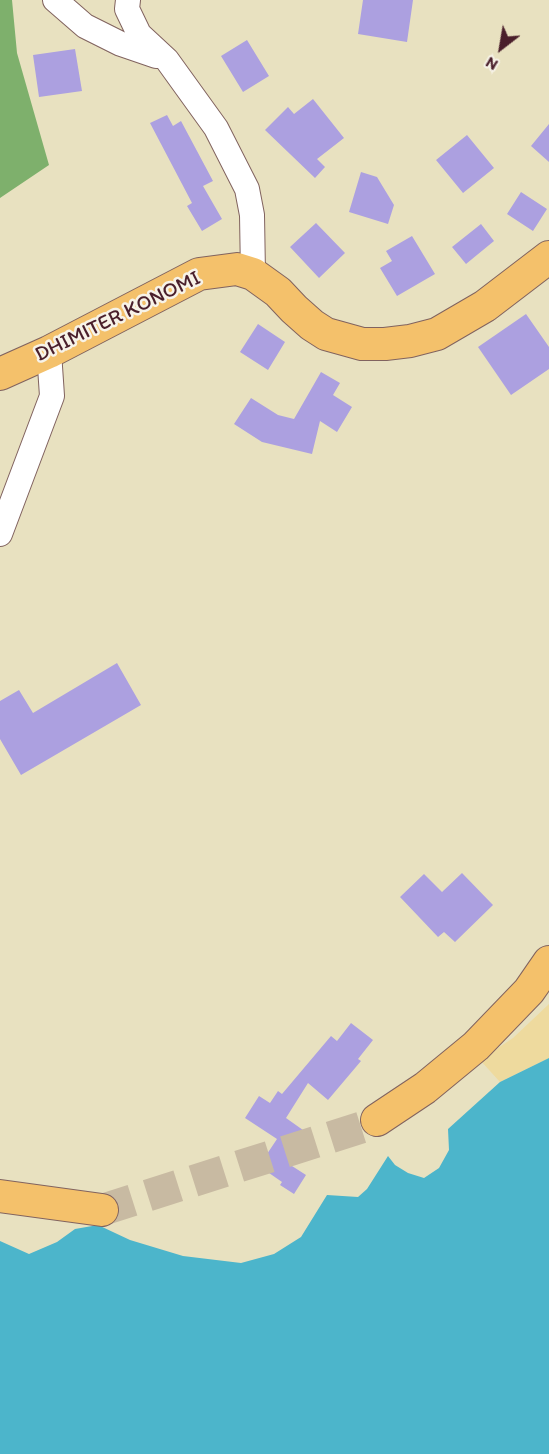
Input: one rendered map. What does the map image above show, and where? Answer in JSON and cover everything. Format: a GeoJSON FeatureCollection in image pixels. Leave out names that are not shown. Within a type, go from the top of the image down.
{"type":"FeatureCollection","features":[{"type":"Feature","properties":{"kind":"main road","name":"DHIMITER KONOMI"},"geometry":{"type":"LineString","coordinates":[[0,374],[50,352],[199,274],[237,268],[253,274],[279,292],[294,309],[326,334],[362,344],[385,344],[437,334],[485,306],[549,257]]}},
{"type":"Feature","properties":{"kind":"main road"},"geometry":{"type":"LineString","coordinates":[[377,1120],[425,1088],[476,1046],[528,991],[549,962]]}},
{"type":"Feature","properties":{"kind":"main road"},"geometry":{"type":"LineString","coordinates":[[0,1196],[102,1210]]}},
{"type":"Feature","properties":{"kind":"street"},"geometry":{"type":"LineString","coordinates":[[55,0],[85,26],[121,44],[167,60]]}},
{"type":"Feature","properties":{"kind":"street"},"geometry":{"type":"LineString","coordinates":[[128,0],[127,9],[139,34],[167,60],[216,128],[247,189],[252,215],[253,274]]}},
{"type":"Feature","properties":{"kind":"street"},"geometry":{"type":"LineString","coordinates":[[0,534],[52,396],[50,352]]}},
{"type":"Feature","properties":{"kind":"green space"},"geometry":{"type":"Polygon","coordinates":[[[0,0],[12,0],[17,53],[49,165],[0,198],[0,0]]]}},
{"type":"Feature","properties":{"kind":"sand"},"geometry":{"type":"Polygon","coordinates":[[[549,1004],[549,1058],[500,1082],[480,1060],[513,1038],[549,1004]]]}},
{"type":"Feature","properties":{"kind":"water"},"geometry":{"type":"Polygon","coordinates":[[[549,1058],[549,1454],[0,1454],[0,1241],[29,1254],[57,1242],[75,1229],[98,1225],[130,1240],[183,1256],[241,1263],[274,1254],[301,1237],[327,1195],[358,1197],[367,1189],[388,1156],[395,1165],[408,1173],[424,1178],[439,1168],[449,1150],[448,1129],[500,1082],[549,1058]]]}},
{"type":"Feature","properties":{"kind":"building"},"geometry":{"type":"Polygon","coordinates":[[[363,0],[413,0],[407,42],[358,34],[363,0]]]}},
{"type":"Feature","properties":{"kind":"building"},"geometry":{"type":"Polygon","coordinates":[[[247,40],[269,76],[243,92],[221,56],[247,40]]]}},
{"type":"Feature","properties":{"kind":"building"},"geometry":{"type":"Polygon","coordinates":[[[75,49],[82,91],[39,97],[33,55],[75,49]]]}},
{"type":"Feature","properties":{"kind":"building"},"geometry":{"type":"Polygon","coordinates":[[[313,99],[344,138],[317,159],[325,167],[315,178],[265,130],[288,107],[294,114],[313,99]]]}},
{"type":"Feature","properties":{"kind":"building"},"geometry":{"type":"Polygon","coordinates":[[[167,115],[173,126],[181,121],[213,181],[203,186],[222,219],[202,231],[187,206],[192,203],[150,123],[167,115]]]}},
{"type":"Feature","properties":{"kind":"building"},"geometry":{"type":"Polygon","coordinates":[[[549,124],[549,162],[531,146],[549,124]]]}},
{"type":"Feature","properties":{"kind":"building"},"geometry":{"type":"Polygon","coordinates":[[[467,135],[494,168],[463,193],[436,160],[467,135]]]}},
{"type":"Feature","properties":{"kind":"building"},"geometry":{"type":"Polygon","coordinates":[[[361,172],[377,177],[394,205],[388,224],[349,212],[361,172]]]}},
{"type":"Feature","properties":{"kind":"building"},"geometry":{"type":"Polygon","coordinates":[[[521,192],[547,209],[533,231],[507,214],[521,192]]]}},
{"type":"Feature","properties":{"kind":"building"},"geometry":{"type":"Polygon","coordinates":[[[316,223],[345,253],[319,278],[290,247],[316,223]]]}},
{"type":"Feature","properties":{"kind":"building"},"geometry":{"type":"Polygon","coordinates":[[[481,224],[494,241],[466,264],[452,247],[481,224]]]}},
{"type":"Feature","properties":{"kind":"building"},"geometry":{"type":"Polygon","coordinates":[[[412,236],[435,274],[397,296],[380,268],[392,261],[386,251],[412,236]]]}},
{"type":"Feature","properties":{"kind":"building"},"geometry":{"type":"Polygon","coordinates":[[[526,314],[549,347],[549,369],[511,395],[478,347],[526,314]]]}},
{"type":"Feature","properties":{"kind":"building"},"geometry":{"type":"Polygon","coordinates":[[[258,324],[285,342],[268,370],[240,352],[258,324]]]}},
{"type":"Feature","properties":{"kind":"building"},"geometry":{"type":"Polygon","coordinates":[[[321,372],[340,383],[333,395],[352,407],[337,432],[320,421],[312,454],[262,442],[234,424],[251,398],[278,415],[294,419],[321,372]]]}},
{"type":"Feature","properties":{"kind":"building"},"geometry":{"type":"Polygon","coordinates":[[[117,663],[141,705],[21,775],[0,739],[0,701],[19,690],[33,713],[117,663]]]}},
{"type":"Feature","properties":{"kind":"building"},"geometry":{"type":"Polygon","coordinates":[[[462,873],[493,905],[455,942],[444,932],[438,937],[400,897],[424,874],[442,892],[462,873]]]}},
{"type":"Feature","properties":{"kind":"building"},"geometry":{"type":"Polygon","coordinates":[[[351,1023],[373,1040],[358,1059],[361,1061],[328,1100],[308,1083],[286,1118],[310,1135],[291,1162],[292,1166],[306,1175],[294,1194],[280,1185],[282,1182],[259,1166],[277,1139],[245,1118],[259,1096],[270,1103],[278,1091],[282,1094],[331,1036],[337,1041],[351,1023]]]}},
{"type":"Feature","properties":{"kind":"tunnel"},"geometry":{"type":"LineString","coordinates":[[102,1210],[366,1126],[377,1120]]}}]}
